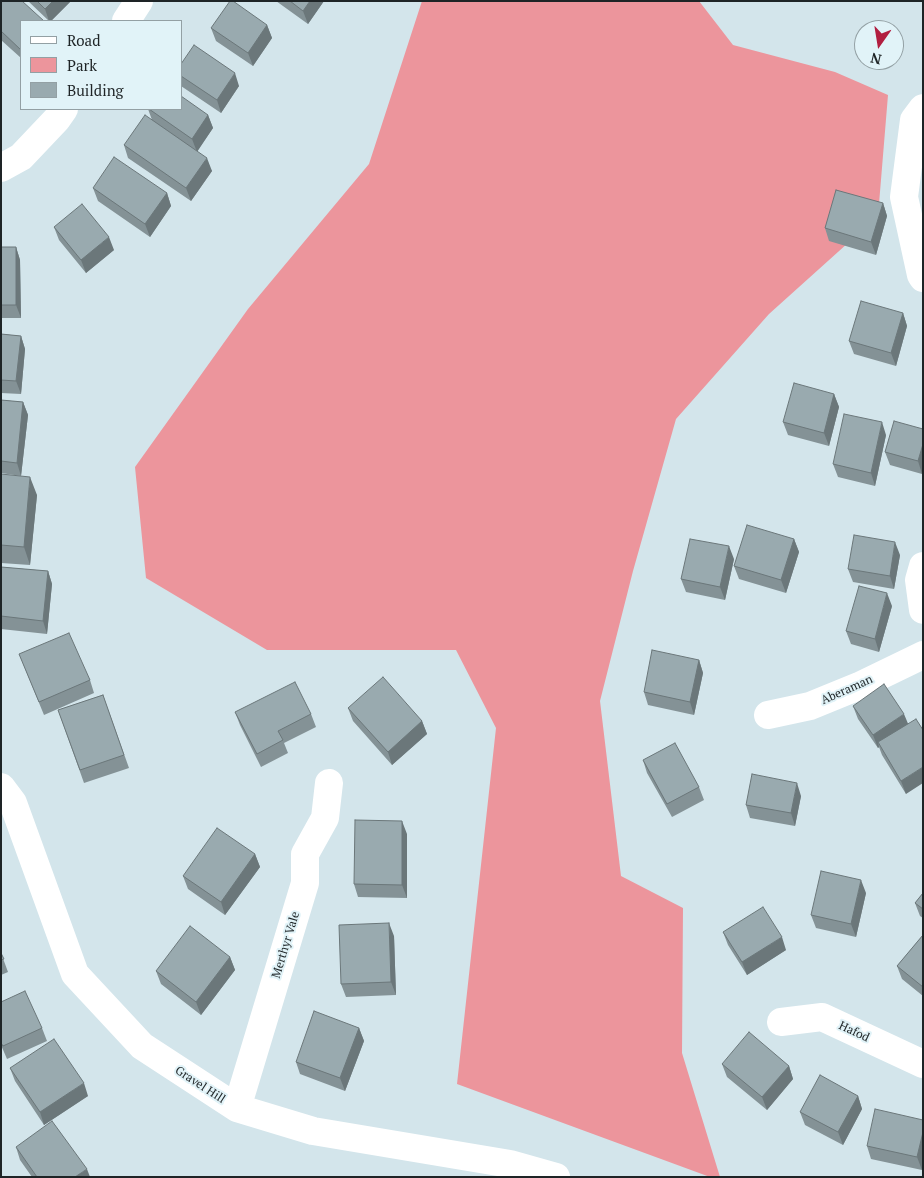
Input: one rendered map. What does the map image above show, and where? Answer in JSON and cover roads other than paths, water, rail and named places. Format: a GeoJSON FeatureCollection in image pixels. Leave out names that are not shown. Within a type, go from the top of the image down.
{"type":"FeatureCollection","features":[{"type":"Feature","properties":{"kind":"street"},"geometry":{"type":"LineString","coordinates":[[127,20],[139,1]]}},
{"type":"Feature","properties":{"kind":"street"},"geometry":{"type":"LineString","coordinates":[[923,108],[914,120],[904,197],[923,278]]}},
{"type":"Feature","properties":{"kind":"street"},"geometry":{"type":"LineString","coordinates":[[1,168],[20,157],[63,110]]}},
{"type":"Feature","properties":{"kind":"street"},"geometry":{"type":"LineString","coordinates":[[923,566],[919,580],[923,610]]}},
{"type":"Feature","properties":{"kind":"street","name":"Aberaman"},"geometry":{"type":"LineString","coordinates":[[768,715],[810,706],[859,686],[923,654]]}},
{"type":"Feature","properties":{"kind":"street","name":"Merthyr Vale"},"geometry":{"type":"LineString","coordinates":[[237,1108],[305,883],[305,854],[325,818],[329,783]]}},
{"type":"Feature","properties":{"kind":"street","name":"Gravel Hill"},"geometry":{"type":"LineString","coordinates":[[1,787],[13,803],[75,974],[142,1046],[237,1108],[313,1131],[510,1164],[556,1177]]}},
{"type":"Feature","properties":{"kind":"street","name":"Hafod"},"geometry":{"type":"LineString","coordinates":[[781,1022],[822,1017],[923,1064]]}}]}
